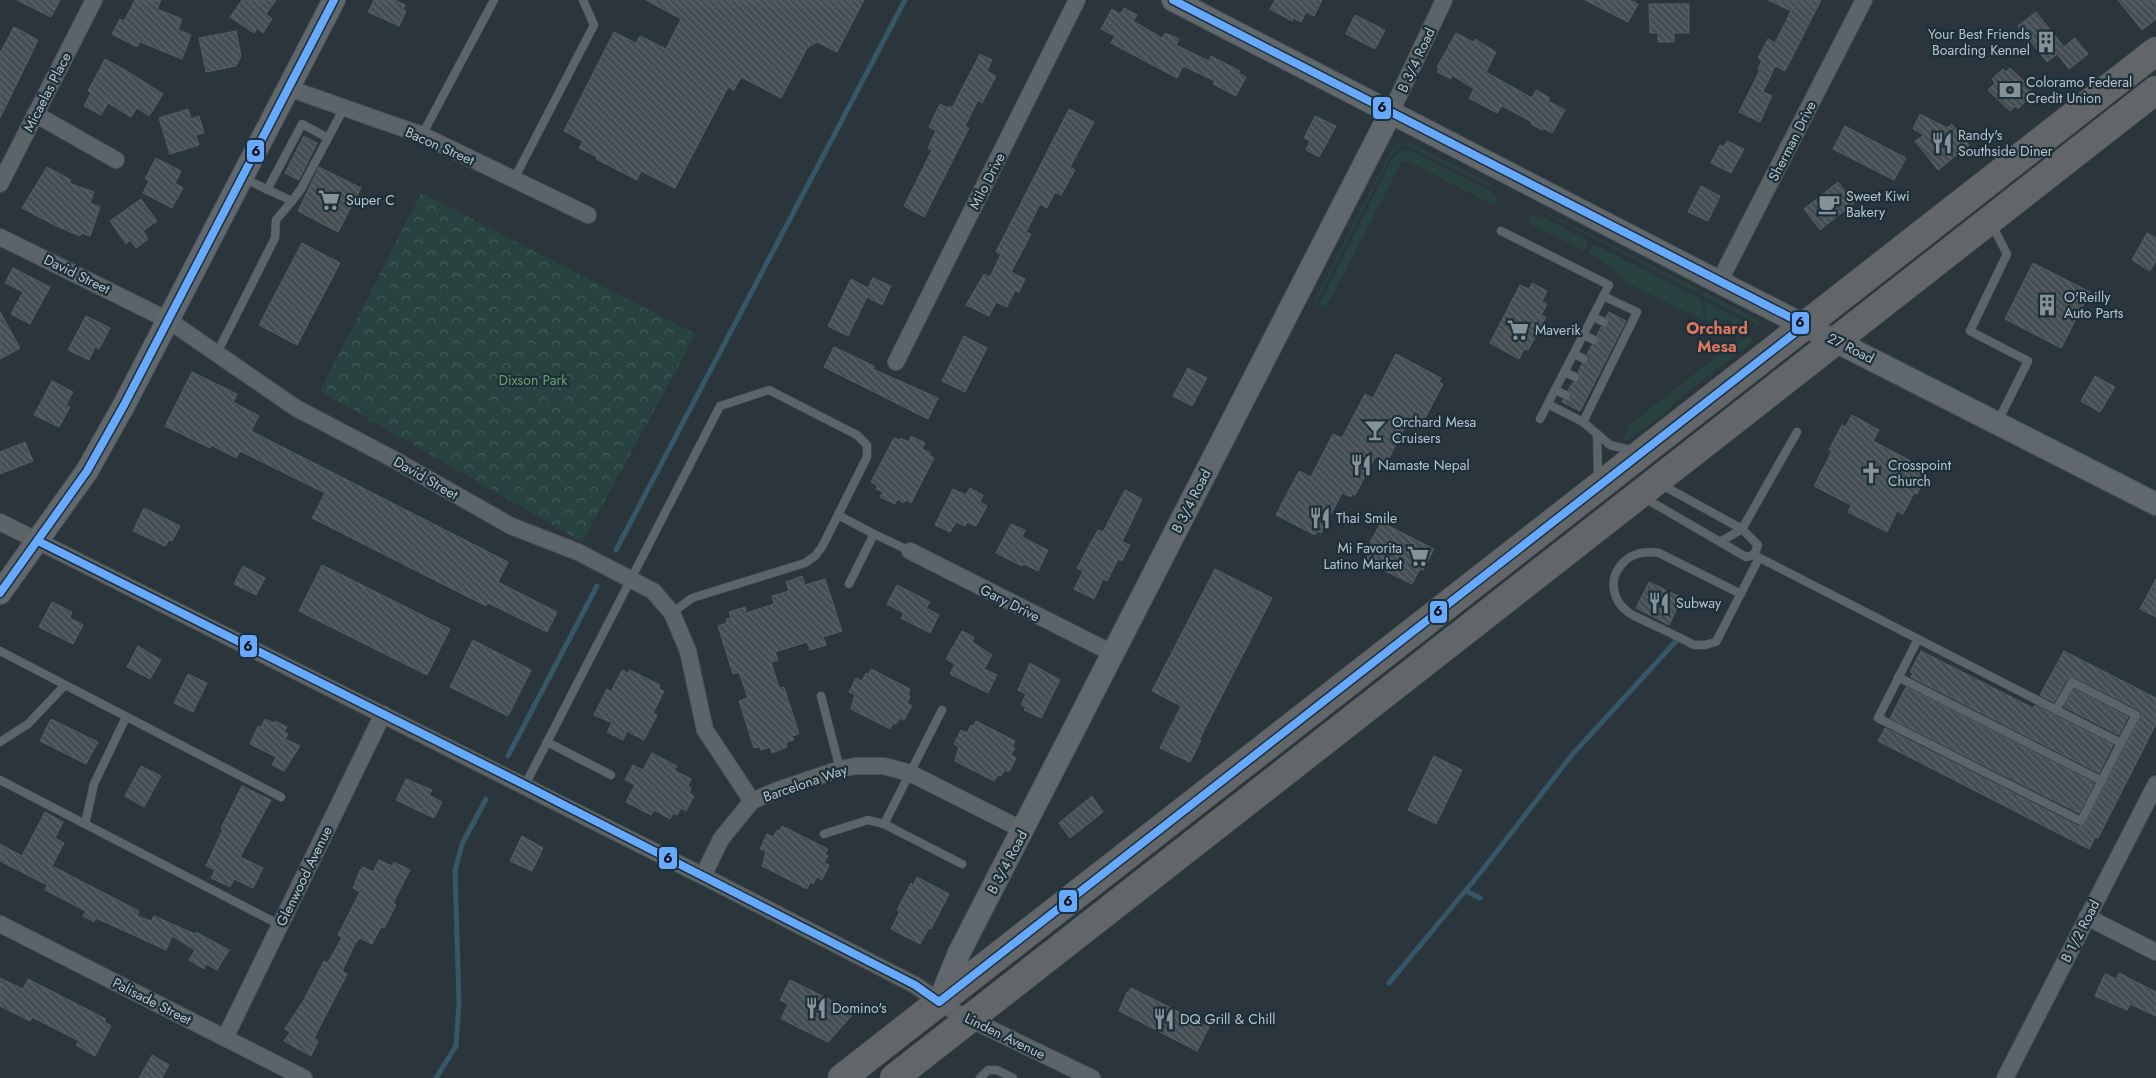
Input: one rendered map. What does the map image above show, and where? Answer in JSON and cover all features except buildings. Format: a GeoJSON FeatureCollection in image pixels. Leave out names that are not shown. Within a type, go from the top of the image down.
{"type":"FeatureCollection","features":[{"type":"Feature","properties":{"kind":"highway"},"geometry":{"type":"LineString","coordinates":[[842,1078],[2156,51]]}},
{"type":"Feature","properties":{"kind":"highway"},"geometry":{"type":"LineString","coordinates":[[894,1078],[2156,90]]}},
{"type":"Feature","properties":{"kind":"highway"},"geometry":{"type":"LineString","coordinates":[[2089,143],[2156,100]]}},
{"type":"Feature","properties":{"kind":"street","name":"Micaelas Place"},"geometry":{"type":"LineString","coordinates":[[0,184],[94,0]]}},
{"type":"Feature","properties":{"kind":"street"},"geometry":{"type":"LineString","coordinates":[[0,593],[87,471],[124,405],[334,0]]}},
{"type":"Feature","properties":{"kind":"street","name":"Milo Drive"},"geometry":{"type":"LineString","coordinates":[[896,362],[1077,0]]}},
{"type":"Feature","properties":{"kind":"street","name":"27 Road"},"geometry":{"type":"LineString","coordinates":[[1173,0],[1719,282],[2156,504]]}},
{"type":"Feature","properties":{"kind":"street","name":"B 3/4 Road"},"geometry":{"type":"LineString","coordinates":[[939,1002],[959,953],[1391,112],[1444,0]]}},
{"type":"Feature","properties":{"kind":"street","name":"Sherman Drive"},"geometry":{"type":"LineString","coordinates":[[1719,282],[1864,0]]}},
{"type":"Feature","properties":{"kind":"street","name":"Bacon Street"},"geometry":{"type":"LineString","coordinates":[[288,88],[422,136],[588,215]]}},
{"type":"Feature","properties":{"kind":"street"},"geometry":{"type":"LineString","coordinates":[[35,114],[116,160]]}},
{"type":"Feature","properties":{"kind":"street","name":"David Street"},"geometry":{"type":"LineString","coordinates":[[0,236],[168,320],[296,408],[395,460],[511,526],[578,552],[653,592],[672,613],[688,651],[705,730],[752,802]]}},
{"type":"Feature","properties":{"kind":"street","name":"Linden Avenue"},"geometry":{"type":"LineString","coordinates":[[0,522],[703,876],[914,985],[969,1019],[1092,1078]]}},
{"type":"Feature","properties":{"kind":"street","name":"Gary Drive"},"geometry":{"type":"LineString","coordinates":[[910,551],[1112,653]]}},
{"type":"Feature","properties":{"kind":"street","name":"Glenwood Avenue"},"geometry":{"type":"LineString","coordinates":[[225,1038],[383,714]]}},
{"type":"Feature","properties":{"kind":"street","name":"Barcelona Way"},"geometry":{"type":"LineString","coordinates":[[703,876],[721,839],[752,802],[778,790],[840,769],[856,766],[884,766],[910,773],[1023,830]]}},
{"type":"Feature","properties":{"kind":"street","name":"B 1/2 Road"},"geometry":{"type":"LineString","coordinates":[[2005,1078],[2156,784]]}},
{"type":"Feature","properties":{"kind":"street"},"geometry":{"type":"LineString","coordinates":[[2087,917],[2156,952]]}},
{"type":"Feature","properties":{"kind":"street","name":"Palisade Street"},"geometry":{"type":"LineString","coordinates":[[0,924],[304,1078]]}},
{"type":"Feature","properties":{"kind":"lane"},"geometry":{"type":"LineString","coordinates":[[422,136],[494,0]]}},
{"type":"Feature","properties":{"kind":"lane"},"geometry":{"type":"LineString","coordinates":[[514,179],[594,25],[583,0]]}},
{"type":"Feature","properties":{"kind":"lane"},"geometry":{"type":"LineString","coordinates":[[218,353],[275,238],[276,220],[301,189],[311,164],[344,108]]}},
{"type":"Feature","properties":{"kind":"lane"},"geometry":{"type":"LineString","coordinates":[[267,190],[291,154],[302,124],[328,138]]}},
{"type":"Feature","properties":{"kind":"lane"},"geometry":{"type":"LineString","coordinates":[[242,177],[292,201]]}},
{"type":"Feature","properties":{"kind":"lane"},"geometry":{"type":"LineString","coordinates":[[1990,221],[2007,254],[1970,331],[2028,361],[1998,423]]}},
{"type":"Feature","properties":{"kind":"lane"},"geometry":{"type":"LineString","coordinates":[[1501,231],[1609,285],[1540,419]]}},
{"type":"Feature","properties":{"kind":"lane"},"geometry":{"type":"LineString","coordinates":[[1582,422],[1586,406],[1624,332],[1637,312],[1604,296]]}},
{"type":"Feature","properties":{"kind":"lane"},"geometry":{"type":"LineString","coordinates":[[1593,316],[1604,322]]}},
{"type":"Feature","properties":{"kind":"lane"},"geometry":{"type":"LineString","coordinates":[[1583,335],[1594,340]]}},
{"type":"Feature","properties":{"kind":"lane"},"geometry":{"type":"LineString","coordinates":[[1574,354],[1584,359]]}},
{"type":"Feature","properties":{"kind":"lane"},"geometry":{"type":"LineString","coordinates":[[1564,372],[1575,377]]}},
{"type":"Feature","properties":{"kind":"lane"},"geometry":{"type":"LineString","coordinates":[[525,786],[720,406],[769,390],[857,435],[867,446],[867,457],[822,547],[815,556],[805,562],[692,598],[672,613]]}},
{"type":"Feature","properties":{"kind":"lane"},"geometry":{"type":"LineString","coordinates":[[1555,390],[1566,395]]}},
{"type":"Feature","properties":{"kind":"lane"},"geometry":{"type":"LineString","coordinates":[[1548,404],[1582,422],[1610,445],[1642,453]]}},
{"type":"Feature","properties":{"kind":"lane"},"geometry":{"type":"LineString","coordinates":[[1720,542],[1742,528],[1797,432]]}},
{"type":"Feature","properties":{"kind":"lane"},"geometry":{"type":"LineString","coordinates":[[1597,434],[1598,487]]}},
{"type":"Feature","properties":{"kind":"lane"},"geometry":{"type":"LineString","coordinates":[[1647,489],[1742,528],[1758,545],[1756,557],[1741,594],[1716,642],[1694,645],[1628,613],[1617,601],[1613,587],[1615,572],[1634,554],[1647,551],[1659,553],[1741,594]]}},
{"type":"Feature","properties":{"kind":"lane"},"geometry":{"type":"LineString","coordinates":[[1647,489],[1720,542],[1746,557],[1756,557],[2121,743]]}},
{"type":"Feature","properties":{"kind":"lane"},"geometry":{"type":"LineString","coordinates":[[838,515],[910,551]]}},
{"type":"Feature","properties":{"kind":"lane"},"geometry":{"type":"LineString","coordinates":[[850,584],[874,534]]}},
{"type":"Feature","properties":{"kind":"lane"},"geometry":{"type":"LineString","coordinates":[[1918,638],[1878,718],[2081,822],[2136,715],[2072,682],[2056,710]]}},
{"type":"Feature","properties":{"kind":"lane"},"geometry":{"type":"LineString","coordinates":[[0,651],[281,798]]}},
{"type":"Feature","properties":{"kind":"lane"},"geometry":{"type":"LineString","coordinates":[[1898,677],[2102,781]]}},
{"type":"Feature","properties":{"kind":"lane"},"geometry":{"type":"LineString","coordinates":[[0,742],[28,724],[65,685]]}},
{"type":"Feature","properties":{"kind":"lane"},"geometry":{"type":"LineString","coordinates":[[821,696],[840,769]]}},
{"type":"Feature","properties":{"kind":"lane"},"geometry":{"type":"LineString","coordinates":[[884,824],[942,710]]}},
{"type":"Feature","properties":{"kind":"lane"},"geometry":{"type":"LineString","coordinates":[[85,824],[94,784],[126,716]]}},
{"type":"Feature","properties":{"kind":"lane"},"geometry":{"type":"LineString","coordinates":[[547,742],[611,775]]}},
{"type":"Feature","properties":{"kind":"lane"},"geometry":{"type":"LineString","coordinates":[[0,780],[280,925]]}},
{"type":"Feature","properties":{"kind":"lane"},"geometry":{"type":"LineString","coordinates":[[824,834],[868,820],[884,824],[962,864]]}},
{"type":"Feature","properties":{"kind":"lane"},"geometry":{"type":"LineString","coordinates":[[980,1078],[988,1070],[998,1070],[1014,1078]]}},
{"type":"Feature","properties":{"kind":"green space"},"geometry":{"type":"Polygon","coordinates":[[[1407,141],[1489,183],[1495,189],[1407,145],[1407,141]]]}},
{"type":"Feature","properties":{"kind":"green space"},"geometry":{"type":"Polygon","coordinates":[[[1400,142],[1402,147],[1390,157],[1316,303],[1314,302],[1392,149],[1400,142]]]}},
{"type":"Feature","properties":{"kind":"green space"},"geometry":{"type":"Polygon","coordinates":[[[1409,150],[1491,192],[1497,196],[1495,203],[1491,204],[1408,161],[1401,162],[1326,308],[1319,305],[1393,158],[1401,151],[1409,150]]]}},
{"type":"Feature","properties":{"kind":"green space","name":"Dixson Park"},"geometry":{"type":"Polygon","coordinates":[[[421,193],[696,334],[582,542],[320,391],[421,193]]]}},
{"type":"Feature","properties":{"kind":"green space"},"geometry":{"type":"Polygon","coordinates":[[[1543,212],[1700,290],[1701,294],[1543,212]]]}},
{"type":"Feature","properties":{"kind":"green space"},"geometry":{"type":"Polygon","coordinates":[[[1533,215],[1545,218],[1589,242],[1584,251],[1530,224],[1529,220],[1533,215]]]}},
{"type":"Feature","properties":{"kind":"green space"},"geometry":{"type":"Polygon","coordinates":[[[1593,244],[1701,299],[1705,321],[1627,283],[1602,260],[1588,253],[1593,244]]]}},
{"type":"Feature","properties":{"kind":"green space"},"geometry":{"type":"Polygon","coordinates":[[[1703,291],[1728,304],[1728,307],[1730,305],[1754,318],[1760,324],[1757,327],[1756,323],[1703,296],[1703,291]]]}},
{"type":"Feature","properties":{"kind":"green space"},"geometry":{"type":"Polygon","coordinates":[[[1704,301],[1750,324],[1748,331],[1737,337],[1730,320],[1707,322],[1704,301]]]}},
{"type":"Feature","properties":{"kind":"green space"},"geometry":{"type":"Polygon","coordinates":[[[1750,336],[1752,338],[1750,344],[1671,405],[1669,410],[1626,441],[1621,440],[1628,426],[1734,343],[1750,336]]]}},
{"type":"Feature","properties":{"kind":"waterway"},"geometry":{"type":"LineString","coordinates":[[616,550],[905,0]]}},
{"type":"Feature","properties":{"kind":"waterway"},"geometry":{"type":"LineString","coordinates":[[508,756],[597,586]]}},
{"type":"Feature","properties":{"kind":"waterway"},"geometry":{"type":"LineString","coordinates":[[1389,983],[1480,873],[1571,756],[1677,640]]}},
{"type":"Feature","properties":{"kind":"waterway"},"geometry":{"type":"LineString","coordinates":[[436,1078],[456,1046],[459,1002],[455,871],[462,844],[486,799]]}},
{"type":"Feature","properties":{"kind":"waterway"},"geometry":{"type":"LineString","coordinates":[[1466,891],[1480,898]]}},
{"type":"Feature","properties":{"kind":"transit line","name":"6"},"geometry":{"type":"LineString","coordinates":[[0,593],[87,471],[124,405],[334,0]]}},
{"type":"Feature","properties":{"kind":"transit line","name":"6"},"geometry":{"type":"LineString","coordinates":[[38,541],[525,785],[915,985],[939,1002],[1805,325],[1173,0]]}},
{"type":"Feature","properties":{"kind":"place","name":"Your Best Friends Boarding Kennel"},"geometry":{"type":"Point","coordinates":[2046,42]}},
{"type":"Feature","properties":{"kind":"place","name":"Coloramo Federal Credit Union"},"geometry":{"type":"Point","coordinates":[2010,90]}},
{"type":"Feature","properties":{"kind":"place","name":"Randy's Southside Diner"},"geometry":{"type":"Point","coordinates":[1942,143]}},
{"type":"Feature","properties":{"kind":"place","name":"Super C"},"geometry":{"type":"Point","coordinates":[329,200]}},
{"type":"Feature","properties":{"kind":"place","name":"Sweet Kiwi Bakery"},"geometry":{"type":"Point","coordinates":[1829,204]}},
{"type":"Feature","properties":{"kind":"place","name":"O'Reilly Auto Parts"},"geometry":{"type":"Point","coordinates":[2047,305]}},
{"type":"Feature","properties":{"kind":"place","name":"Maverik"},"geometry":{"type":"Point","coordinates":[1518,330]}},
{"type":"Feature","properties":{"kind":"place","name":"Orchard Mesa Cruisers"},"geometry":{"type":"Point","coordinates":[1375,430]}},
{"type":"Feature","properties":{"kind":"place","name":"Namaste Nepal"},"geometry":{"type":"Point","coordinates":[1361,465]}},
{"type":"Feature","properties":{"kind":"place","name":"Crosspoint Church"},"geometry":{"type":"Point","coordinates":[1871,473]}},
{"type":"Feature","properties":{"kind":"place","name":"Thai Smile"},"geometry":{"type":"Point","coordinates":[1320,518]}},
{"type":"Feature","properties":{"kind":"place","name":"Mi Favorita Latino Market"},"geometry":{"type":"Point","coordinates":[1418,556]}},
{"type":"Feature","properties":{"kind":"place","name":"Subway"},"geometry":{"type":"Point","coordinates":[1659,603]}},
{"type":"Feature","properties":{"kind":"place","name":"Domino's"},"geometry":{"type":"Point","coordinates":[816,1008]}},
{"type":"Feature","properties":{"kind":"place","name":"DQ Grill & Chill"},"geometry":{"type":"Point","coordinates":[1164,1019]}},
{"type":"Feature","properties":{"kind":"district","name":"Orchard Mesa"},"geometry":{"type":"Point","coordinates":[1717,337]}}]}
